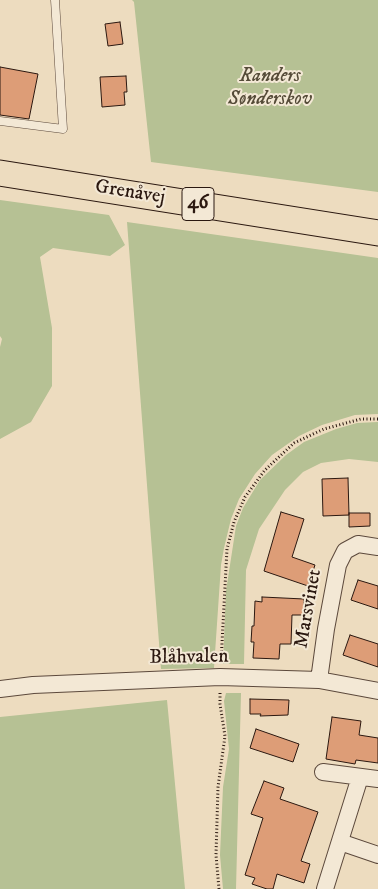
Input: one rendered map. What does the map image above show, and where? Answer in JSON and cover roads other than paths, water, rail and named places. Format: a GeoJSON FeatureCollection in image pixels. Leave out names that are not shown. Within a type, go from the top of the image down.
{"type":"FeatureCollection","features":[{"type":"Feature","properties":{"kind":"main road","name":"Grenåvej"},"geometry":{"type":"LineString","coordinates":[[0,173],[378,233]]}},
{"type":"Feature","properties":{"kind":"street","name":"Marsvinet"},"geometry":{"type":"LineString","coordinates":[[319,680],[338,565],[345,551],[358,544],[378,547]]}},
{"type":"Feature","properties":{"kind":"street","name":"Blåhvalen"},"geometry":{"type":"LineString","coordinates":[[0,689],[33,685],[220,677],[319,680],[378,691]]}},
{"type":"Feature","properties":{"kind":"street"},"geometry":{"type":"LineString","coordinates":[[323,772],[378,779]]}},
{"type":"Feature","properties":{"kind":"street"},"geometry":{"type":"LineString","coordinates":[[325,889],[360,777]]}},
{"type":"Feature","properties":{"kind":"street"},"geometry":{"type":"LineString","coordinates":[[340,842],[378,855]]}},
{"type":"Feature","properties":{"kind":"lane"},"geometry":{"type":"LineString","coordinates":[[0,121],[63,129],[55,0]]}},
{"type":"Feature","properties":{"kind":"park label","name":"Randers Sønderskov"},"geometry":{"type":"Point","coordinates":[270,88]}}]}
